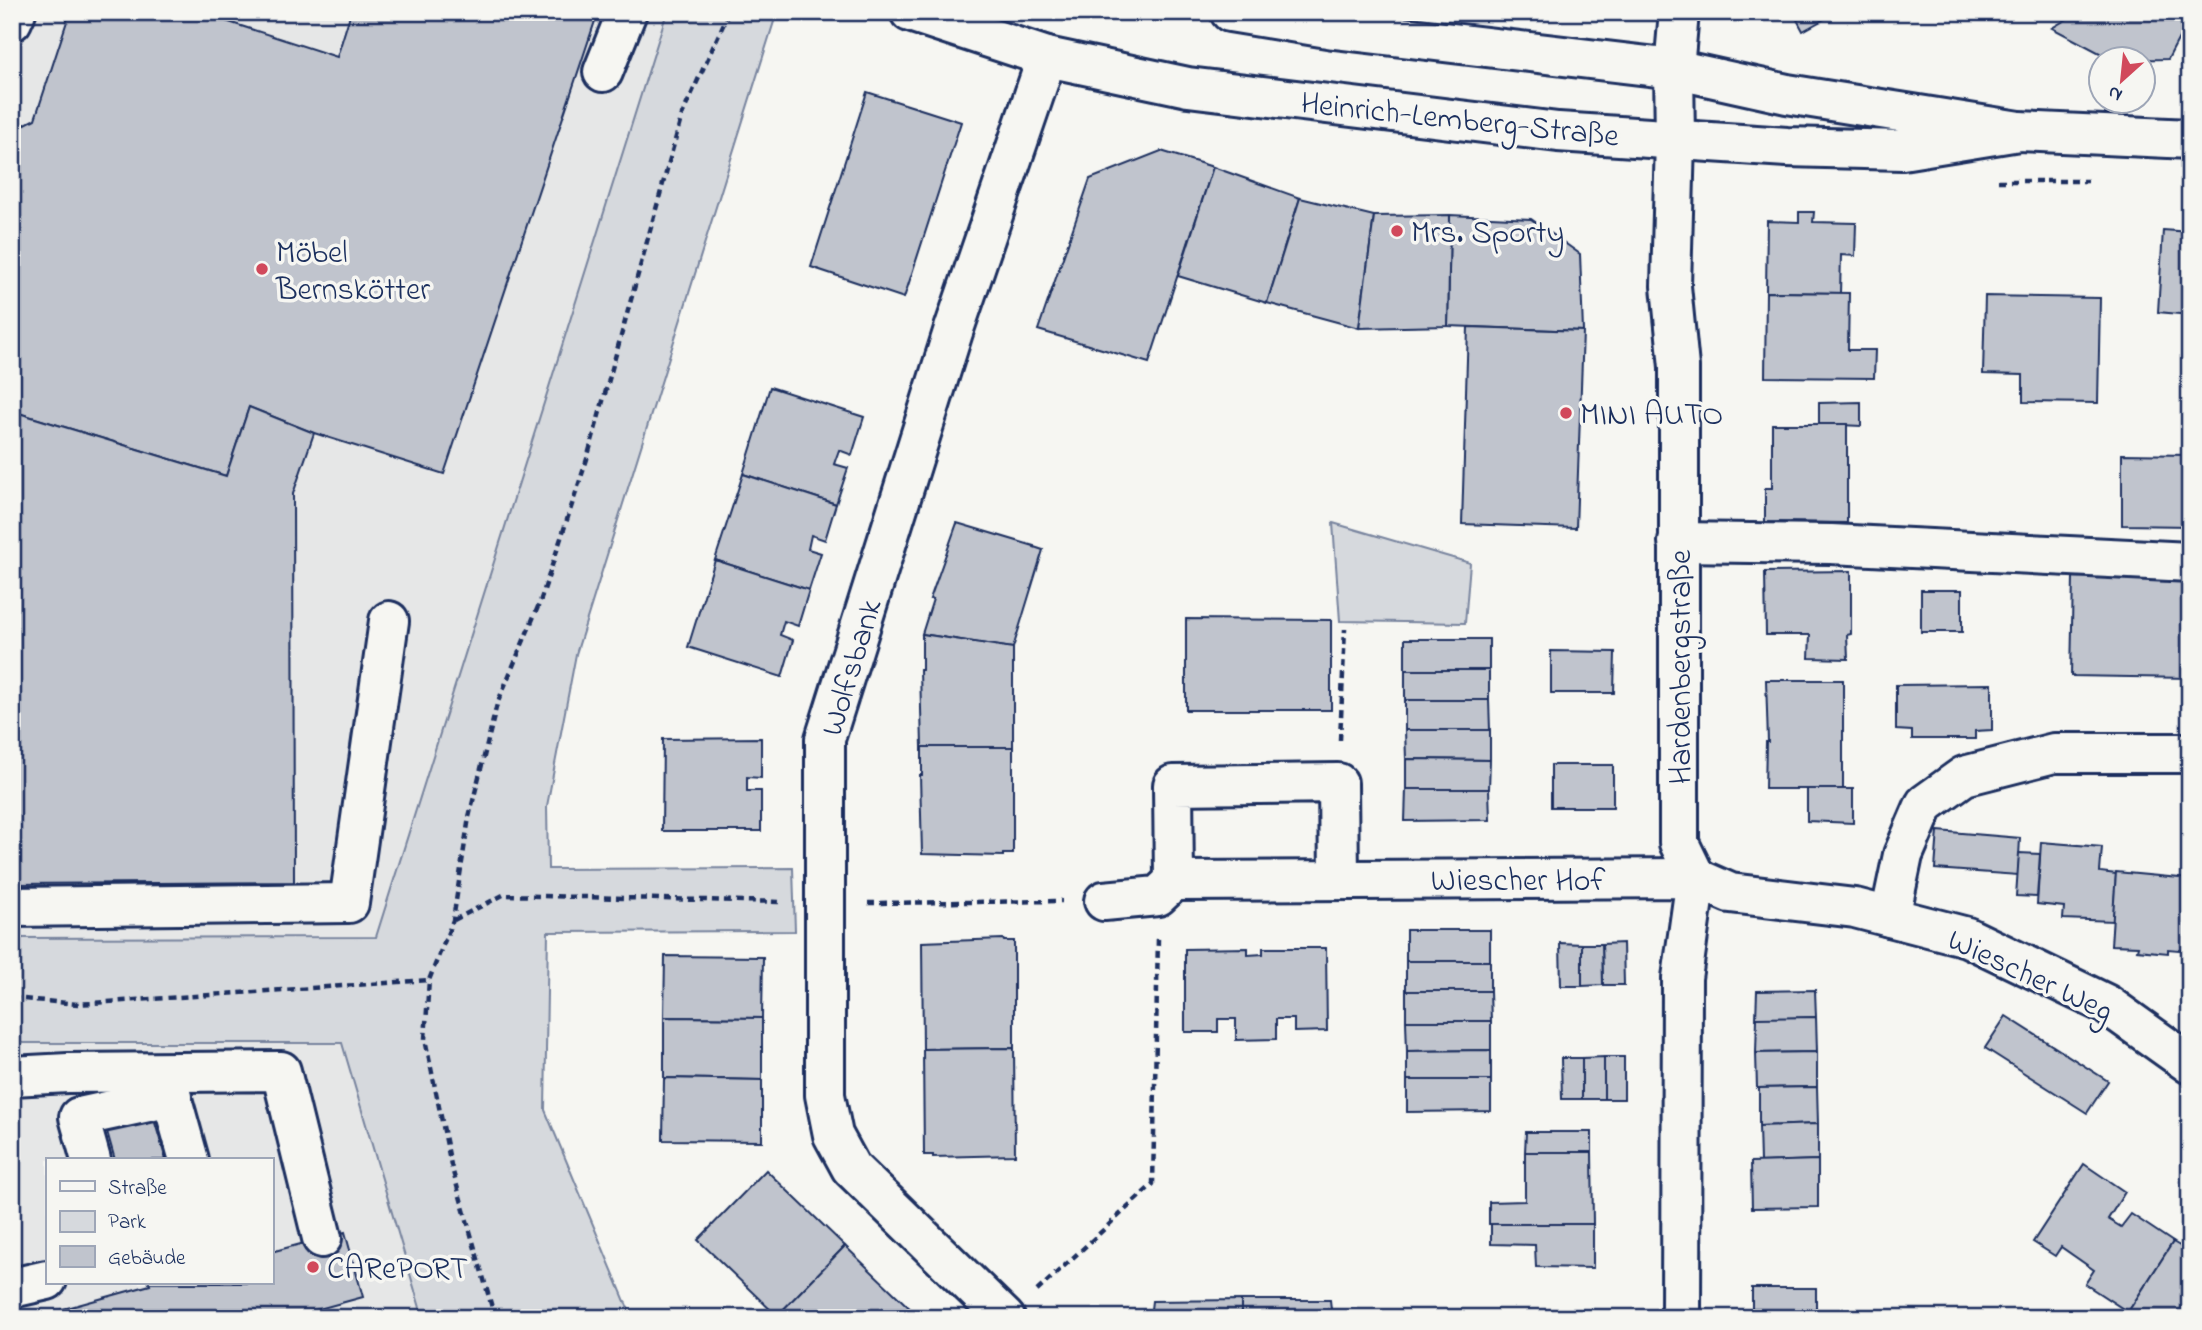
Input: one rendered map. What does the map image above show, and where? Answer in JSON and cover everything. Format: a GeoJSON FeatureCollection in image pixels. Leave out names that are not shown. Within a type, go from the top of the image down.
{"type":"FeatureCollection","features":[{"type":"Feature","properties":{"kind":"street"},"geometry":{"type":"LineString","coordinates":[[12,21],[16,12]]}},
{"type":"Feature","properties":{"kind":"street"},"geometry":{"type":"LineString","coordinates":[[603,72],[627,12]]}},
{"type":"Feature","properties":{"kind":"street","name":"Heinrich-Lemberg-Straße"},"geometry":{"type":"LineString","coordinates":[[910,12],[1047,57],[1188,86],[1558,132],[1675,141],[1902,150],[2019,131]]}},
{"type":"Feature","properties":{"kind":"street","name":"Heinrich-Lemberg-Straße"},"geometry":{"type":"LineString","coordinates":[[1230,12],[1334,29],[1674,69],[1787,94],[2019,131],[2190,139]]}},
{"type":"Feature","properties":{"kind":"street","name":"Hardenbergstraße"},"geometry":{"type":"LineString","coordinates":[[1679,12],[1674,69],[1671,286],[1679,367],[1679,843],[1696,878]]}},
{"type":"Feature","properties":{"kind":"street","name":"Wolfsbank"},"geometry":{"type":"LineString","coordinates":[[1016,1309],[850,1168],[833,1135],[825,1095],[825,739],[953,332],[1047,57]]}},
{"type":"Feature","properties":{"kind":"street"},"geometry":{"type":"LineString","coordinates":[[1678,542],[1831,544],[2190,562]]}},
{"type":"Feature","properties":{"kind":"street"},"geometry":{"type":"LineString","coordinates":[[12,907],[349,903],[389,621]]}},
{"type":"Feature","properties":{"kind":"street"},"geometry":{"type":"LineString","coordinates":[[1890,917],[1903,855],[1925,804],[1964,776],[2054,753],[2190,753]]}},
{"type":"Feature","properties":{"kind":"street"},"geometry":{"type":"LineString","coordinates":[[1166,888],[1173,785],[1338,783],[1339,880]]}},
{"type":"Feature","properties":{"kind":"street"},"geometry":{"type":"LineString","coordinates":[[1681,1318],[1682,978],[1696,878]]}},
{"type":"Feature","properties":{"kind":"street","name":"Wiescher Hof"},"geometry":{"type":"LineString","coordinates":[[1104,901],[1166,888],[1339,880],[1696,878]]}},
{"type":"Feature","properties":{"kind":"street","name":"Wiescher Weg"},"geometry":{"type":"LineString","coordinates":[[1696,878],[1730,893],[1856,908],[1968,937],[2106,1004],[2190,1064]]}},
{"type":"Feature","properties":{"kind":"street"},"geometry":{"type":"LineString","coordinates":[[12,1076],[68,1073],[168,1084],[281,1071],[322,1238]]}},
{"type":"Feature","properties":{"kind":"street"},"geometry":{"type":"LineString","coordinates":[[90,1158],[79,1117],[168,1084]]}},
{"type":"Feature","properties":{"kind":"street"},"geometry":{"type":"LineString","coordinates":[[168,1084],[188,1158]]}},
{"type":"Feature","properties":{"kind":"path"},"geometry":{"type":"LineString","coordinates":[[495,1318],[451,1165],[425,1039],[429,980],[453,920],[469,817],[496,704],[540,602],[587,458],[682,115],[729,12]]}},
{"type":"Feature","properties":{"kind":"path"},"geometry":{"type":"LineString","coordinates":[[1338,783],[1345,629]]}},
{"type":"Feature","properties":{"kind":"path"},"geometry":{"type":"LineString","coordinates":[[1016,1309],[1153,1184],[1166,888]]}},
{"type":"Feature","properties":{"kind":"path"},"geometry":{"type":"LineString","coordinates":[[453,920],[503,895],[825,903],[1104,901]]}},
{"type":"Feature","properties":{"kind":"path"},"geometry":{"type":"LineString","coordinates":[[12,998],[78,1004],[429,980]]}},
{"type":"Feature","properties":{"kind":"shaded area"},"geometry":{"type":"Polygon","coordinates":[[[12,12],[667,12],[376,937],[12,938],[12,12]]]}},
{"type":"Feature","properties":{"kind":"shaded area"},"geometry":{"type":"Polygon","coordinates":[[[12,1043],[342,1043],[423,1318],[12,1318],[12,1043]]]}},
{"type":"Feature","properties":{"kind":"green space"},"geometry":{"type":"Polygon","coordinates":[[[667,12],[777,12],[576,654],[547,806],[548,869],[793,868],[795,931],[548,932],[545,1110],[632,1318],[423,1318],[342,1043],[12,1043],[12,938],[376,937],[667,12]]]}},
{"type":"Feature","properties":{"kind":"green space"},"geometry":{"type":"Polygon","coordinates":[[[1333,523],[1470,563],[1465,623],[1340,621],[1333,523]]]}},
{"type":"Feature","properties":{"kind":"building","name":"Möbel Bernskötter"},"geometry":{"type":"Polygon","coordinates":[[[70,12],[198,12],[337,57],[351,12],[598,12],[444,474],[314,433],[249,407],[226,476],[12,411],[12,131],[35,119],[70,12]]]}},
{"type":"Feature","properties":{"kind":"building"},"geometry":{"type":"Polygon","coordinates":[[[1793,12],[1837,12],[1803,31],[1793,12]]]}},
{"type":"Feature","properties":{"kind":"building"},"geometry":{"type":"Polygon","coordinates":[[[2079,12],[2190,12],[2190,17],[2168,59],[2156,59],[2156,46],[2086,46],[2052,28],[2079,12]]]}},
{"type":"Feature","properties":{"kind":"building"},"geometry":{"type":"Polygon","coordinates":[[[867,92],[961,122],[904,298],[811,267],[867,92]]]}},
{"type":"Feature","properties":{"kind":"building"},"geometry":{"type":"Polygon","coordinates":[[[1161,151],[1213,167],[1149,363],[1038,330],[1090,179],[1161,151]]]}},
{"type":"Feature","properties":{"kind":"building"},"geometry":{"type":"Polygon","coordinates":[[[1213,167],[1300,198],[1267,303],[1178,276],[1213,167]]]}},
{"type":"Feature","properties":{"kind":"building"},"geometry":{"type":"Polygon","coordinates":[[[1300,198],[1374,216],[1359,328],[1267,303],[1300,198]]]}},
{"type":"Feature","properties":{"kind":"building"},"geometry":{"type":"Polygon","coordinates":[[[1799,212],[1814,212],[1813,222],[1856,223],[1855,256],[1841,255],[1840,293],[1766,292],[1767,221],[1799,222],[1799,212]]]}},
{"type":"Feature","properties":{"kind":"building"},"geometry":{"type":"Polygon","coordinates":[[[1450,215],[1531,219],[1580,254],[1583,331],[1448,326],[1450,215]]]}},
{"type":"Feature","properties":{"kind":"building"},"geometry":{"type":"Polygon","coordinates":[[[1450,215],[1448,326],[1359,328],[1374,216],[1450,215]]]}},
{"type":"Feature","properties":{"kind":"building"},"geometry":{"type":"Polygon","coordinates":[[[2163,230],[2190,232],[2190,315],[2158,312],[2163,230]]]}},
{"type":"Feature","properties":{"kind":"building"},"geometry":{"type":"Polygon","coordinates":[[[1766,292],[1849,293],[1848,350],[1875,350],[1874,378],[1765,377],[1766,292]]]}},
{"type":"Feature","properties":{"kind":"building"},"geometry":{"type":"Polygon","coordinates":[[[1985,296],[2100,298],[2098,403],[2023,402],[2023,375],[1983,374],[1985,296]]]}},
{"type":"Feature","properties":{"kind":"building"},"geometry":{"type":"Polygon","coordinates":[[[1468,327],[1583,331],[1576,528],[1462,524],[1468,327]]]}},
{"type":"Feature","properties":{"kind":"building"},"geometry":{"type":"Polygon","coordinates":[[[770,387],[864,417],[852,455],[839,450],[834,464],[848,468],[836,504],[743,474],[770,387]]]}},
{"type":"Feature","properties":{"kind":"building"},"geometry":{"type":"Polygon","coordinates":[[[1861,402],[1861,426],[1819,424],[1819,403],[1861,402]]]}},
{"type":"Feature","properties":{"kind":"building"},"geometry":{"type":"Polygon","coordinates":[[[249,407],[314,433],[293,494],[294,882],[12,884],[12,411],[226,476],[249,407]]]}},
{"type":"Feature","properties":{"kind":"building"},"geometry":{"type":"Polygon","coordinates":[[[1772,424],[1847,424],[1847,523],[1765,522],[1765,488],[1772,488],[1772,424]]]}},
{"type":"Feature","properties":{"kind":"building"},"geometry":{"type":"Polygon","coordinates":[[[2122,454],[2190,455],[2190,526],[2122,525],[2122,454]]]}},
{"type":"Feature","properties":{"kind":"building"},"geometry":{"type":"Polygon","coordinates":[[[743,474],[836,504],[825,540],[811,535],[808,549],[821,553],[809,590],[715,560],[743,474]]]}},
{"type":"Feature","properties":{"kind":"building"},"geometry":{"type":"Polygon","coordinates":[[[957,523],[1043,550],[1013,648],[922,634],[933,599],[930,599],[957,523]]]}},
{"type":"Feature","properties":{"kind":"building"},"geometry":{"type":"Polygon","coordinates":[[[715,560],[809,590],[798,626],[784,621],[780,635],[793,640],[782,677],[688,647],[715,560]]]}},
{"type":"Feature","properties":{"kind":"building"},"geometry":{"type":"Polygon","coordinates":[[[1851,571],[1851,634],[1847,635],[1848,659],[1809,658],[1810,635],[1766,635],[1765,572],[1851,571]]]}},
{"type":"Feature","properties":{"kind":"building"},"geometry":{"type":"Polygon","coordinates":[[[2073,577],[2190,580],[2190,678],[2071,676],[2073,577]]]}},
{"type":"Feature","properties":{"kind":"building"},"geometry":{"type":"Polygon","coordinates":[[[1921,590],[1962,590],[1962,632],[1921,632],[1921,590]]]}},
{"type":"Feature","properties":{"kind":"building"},"geometry":{"type":"Polygon","coordinates":[[[1186,619],[1331,620],[1331,710],[1186,710],[1186,619]]]}},
{"type":"Feature","properties":{"kind":"building"},"geometry":{"type":"Polygon","coordinates":[[[922,634],[1013,648],[1013,747],[922,747],[922,634]]]}},
{"type":"Feature","properties":{"kind":"building"},"geometry":{"type":"Polygon","coordinates":[[[1405,639],[1489,639],[1489,670],[1405,670],[1405,639]]]}},
{"type":"Feature","properties":{"kind":"building"},"geometry":{"type":"Polygon","coordinates":[[[1551,651],[1615,652],[1614,693],[1551,693],[1551,651]]]}},
{"type":"Feature","properties":{"kind":"building"},"geometry":{"type":"Polygon","coordinates":[[[1405,670],[1489,670],[1489,700],[1405,700],[1405,670]]]}},
{"type":"Feature","properties":{"kind":"building"},"geometry":{"type":"Polygon","coordinates":[[[1766,680],[1843,680],[1843,789],[1765,789],[1768,742],[1766,680]]]}},
{"type":"Feature","properties":{"kind":"building"},"geometry":{"type":"Polygon","coordinates":[[[1992,684],[1992,730],[1975,731],[1975,739],[1912,739],[1912,731],[1896,730],[1896,685],[1992,684]]]}},
{"type":"Feature","properties":{"kind":"building"},"geometry":{"type":"Polygon","coordinates":[[[1405,700],[1489,700],[1490,730],[1405,730],[1405,700]]]}},
{"type":"Feature","properties":{"kind":"building"},"geometry":{"type":"Polygon","coordinates":[[[1405,730],[1490,730],[1490,760],[1406,759],[1405,730]]]}},
{"type":"Feature","properties":{"kind":"building"},"geometry":{"type":"Polygon","coordinates":[[[761,738],[761,778],[747,777],[747,791],[761,791],[761,831],[662,831],[663,739],[761,738]]]}},
{"type":"Feature","properties":{"kind":"building"},"geometry":{"type":"Polygon","coordinates":[[[922,747],[1013,747],[1013,854],[922,854],[922,747]]]}},
{"type":"Feature","properties":{"kind":"building"},"geometry":{"type":"Polygon","coordinates":[[[1406,759],[1490,760],[1489,789],[1406,789],[1406,759]]]}},
{"type":"Feature","properties":{"kind":"building"},"geometry":{"type":"Polygon","coordinates":[[[1551,765],[1613,765],[1613,807],[1551,807],[1551,765]]]}},
{"type":"Feature","properties":{"kind":"building"},"geometry":{"type":"Polygon","coordinates":[[[1406,789],[1489,789],[1490,820],[1405,821],[1406,789]]]}},
{"type":"Feature","properties":{"kind":"building"},"geometry":{"type":"Polygon","coordinates":[[[1807,789],[1853,789],[1853,823],[1807,821],[1807,789]]]}},
{"type":"Feature","properties":{"kind":"building"},"geometry":{"type":"Polygon","coordinates":[[[1938,831],[2020,838],[2018,875],[1935,869],[1938,831]]]}},
{"type":"Feature","properties":{"kind":"building"},"geometry":{"type":"Polygon","coordinates":[[[2041,842],[2102,847],[2100,872],[2116,874],[2113,921],[2063,919],[2064,907],[2037,904],[2041,842]]]}},
{"type":"Feature","properties":{"kind":"building"},"geometry":{"type":"Polygon","coordinates":[[[2019,853],[2040,854],[2037,897],[2016,896],[2019,853]]]}},
{"type":"Feature","properties":{"kind":"building"},"geometry":{"type":"Polygon","coordinates":[[[2116,872],[2190,879],[2190,951],[2168,949],[2168,953],[2137,950],[2138,946],[2111,945],[2116,872]]]}},
{"type":"Feature","properties":{"kind":"building"},"geometry":{"type":"Polygon","coordinates":[[[1406,930],[1490,930],[1490,961],[1406,961],[1406,930]]]}},
{"type":"Feature","properties":{"kind":"building"},"geometry":{"type":"Polygon","coordinates":[[[1003,939],[1014,941],[1014,1048],[923,1049],[922,942],[1003,939]]]}},
{"type":"Feature","properties":{"kind":"building"},"geometry":{"type":"Polygon","coordinates":[[[1560,943],[1582,944],[1582,986],[1561,986],[1560,943]]]}},
{"type":"Feature","properties":{"kind":"building"},"geometry":{"type":"Polygon","coordinates":[[[1623,943],[1624,985],[1603,985],[1602,944],[1623,943]]]}},
{"type":"Feature","properties":{"kind":"building"},"geometry":{"type":"Polygon","coordinates":[[[1582,944],[1602,944],[1603,985],[1582,986],[1582,944]]]}},
{"type":"Feature","properties":{"kind":"building"},"geometry":{"type":"Polygon","coordinates":[[[1248,948],[1248,955],[1263,954],[1263,948],[1326,948],[1327,1031],[1294,1032],[1294,1019],[1276,1019],[1276,1039],[1236,1040],[1236,1019],[1218,1019],[1218,1032],[1185,1032],[1185,949],[1248,948]]]}},
{"type":"Feature","properties":{"kind":"building"},"geometry":{"type":"Polygon","coordinates":[[[665,956],[763,957],[762,1018],[664,1017],[665,956]]]}},
{"type":"Feature","properties":{"kind":"building"},"geometry":{"type":"Polygon","coordinates":[[[1406,961],[1490,961],[1490,991],[1406,991],[1406,961]]]}},
{"type":"Feature","properties":{"kind":"building"},"geometry":{"type":"Polygon","coordinates":[[[1815,990],[1816,1017],[1756,1019],[1757,991],[1815,990]]]}},
{"type":"Feature","properties":{"kind":"building"},"geometry":{"type":"Polygon","coordinates":[[[1406,991],[1490,991],[1491,1021],[1406,1021],[1406,991]]]}},
{"type":"Feature","properties":{"kind":"building"},"geometry":{"type":"Polygon","coordinates":[[[2006,1016],[2108,1081],[2087,1113],[1985,1048],[2006,1016]]]}},
{"type":"Feature","properties":{"kind":"building"},"geometry":{"type":"Polygon","coordinates":[[[664,1017],[762,1018],[762,1080],[664,1078],[664,1017]]]}},
{"type":"Feature","properties":{"kind":"building"},"geometry":{"type":"Polygon","coordinates":[[[1816,1017],[1817,1052],[1756,1053],[1757,1018],[1816,1017]]]}},
{"type":"Feature","properties":{"kind":"building"},"geometry":{"type":"Polygon","coordinates":[[[1406,1021],[1491,1021],[1491,1050],[1407,1051],[1406,1021]]]}},
{"type":"Feature","properties":{"kind":"building"},"geometry":{"type":"Polygon","coordinates":[[[1014,1048],[1015,1155],[924,1155],[923,1049],[1014,1048]]]}},
{"type":"Feature","properties":{"kind":"building"},"geometry":{"type":"Polygon","coordinates":[[[1491,1050],[1491,1080],[1407,1080],[1407,1051],[1491,1050]]]}},
{"type":"Feature","properties":{"kind":"building"},"geometry":{"type":"Polygon","coordinates":[[[1817,1052],[1817,1087],[1757,1088],[1756,1053],[1817,1052]]]}},
{"type":"Feature","properties":{"kind":"building"},"geometry":{"type":"Polygon","coordinates":[[[1604,1057],[1624,1057],[1624,1099],[1604,1099],[1604,1057]]]}},
{"type":"Feature","properties":{"kind":"building"},"geometry":{"type":"Polygon","coordinates":[[[1604,1057],[1604,1099],[1582,1099],[1582,1058],[1604,1057]]]}},
{"type":"Feature","properties":{"kind":"building"},"geometry":{"type":"Polygon","coordinates":[[[1561,1058],[1582,1058],[1582,1099],[1562,1099],[1561,1058]]]}},
{"type":"Feature","properties":{"kind":"building"},"geometry":{"type":"Polygon","coordinates":[[[664,1078],[762,1080],[762,1141],[663,1140],[664,1078]]]}},
{"type":"Feature","properties":{"kind":"building"},"geometry":{"type":"Polygon","coordinates":[[[1407,1080],[1491,1080],[1491,1111],[1407,1112],[1407,1080]]]}},
{"type":"Feature","properties":{"kind":"building"},"geometry":{"type":"Polygon","coordinates":[[[1817,1087],[1818,1124],[1759,1126],[1759,1088],[1817,1087]]]}},
{"type":"Feature","properties":{"kind":"building"},"geometry":{"type":"Polygon","coordinates":[[[153,1116],[165,1158],[114,1158],[106,1128],[153,1116]]]}},
{"type":"Feature","properties":{"kind":"building"},"geometry":{"type":"Polygon","coordinates":[[[1818,1124],[1818,1160],[1760,1162],[1759,1126],[1818,1124]]]}},
{"type":"Feature","properties":{"kind":"building"},"geometry":{"type":"Polygon","coordinates":[[[1526,1132],[1592,1132],[1592,1152],[1525,1152],[1526,1132]]]}},
{"type":"Feature","properties":{"kind":"building"},"geometry":{"type":"Polygon","coordinates":[[[1525,1152],[1592,1152],[1593,1224],[1489,1224],[1489,1202],[1525,1201],[1525,1152]]]}},
{"type":"Feature","properties":{"kind":"building"},"geometry":{"type":"Polygon","coordinates":[[[1818,1160],[1818,1207],[1752,1208],[1751,1162],[1818,1160]]]}},
{"type":"Feature","properties":{"kind":"building"},"geometry":{"type":"Polygon","coordinates":[[[2084,1164],[2125,1192],[2108,1219],[2121,1227],[2131,1214],[2173,1242],[2128,1312],[2085,1284],[2094,1270],[2061,1247],[2055,1256],[2033,1242],[2084,1164]]]}},
{"type":"Feature","properties":{"kind":"building"},"geometry":{"type":"Polygon","coordinates":[[[766,1170],[845,1246],[777,1316],[698,1240],[766,1170]]]}},
{"type":"Feature","properties":{"kind":"building"},"geometry":{"type":"Polygon","coordinates":[[[1491,1224],[1593,1224],[1593,1268],[1536,1267],[1535,1245],[1491,1244],[1491,1224]]]}},
{"type":"Feature","properties":{"kind":"building","name":"CARePORT"},"geometry":{"type":"Polygon","coordinates":[[[345,1232],[363,1297],[286,1318],[31,1318],[150,1284],[273,1284],[273,1251],[345,1232]]]}},
{"type":"Feature","properties":{"kind":"building"},"geometry":{"type":"Polygon","coordinates":[[[2173,1242],[2190,1252],[2190,1318],[2137,1318],[2128,1312],[2173,1242]]]}},
{"type":"Feature","properties":{"kind":"building"},"geometry":{"type":"Polygon","coordinates":[[[845,1246],[920,1318],[777,1316],[845,1246]]]}},
{"type":"Feature","properties":{"kind":"building"},"geometry":{"type":"Polygon","coordinates":[[[1752,1288],[1816,1288],[1816,1318],[1752,1318],[1752,1288]]]}},
{"type":"Feature","properties":{"kind":"building"},"geometry":{"type":"Polygon","coordinates":[[[1241,1300],[1241,1318],[1150,1318],[1152,1301],[1241,1300]]]}},
{"type":"Feature","properties":{"kind":"building"},"geometry":{"type":"Polygon","coordinates":[[[1241,1300],[1330,1300],[1332,1318],[1241,1318],[1241,1300]]]}},
{"type":"Feature","properties":{"kind":"place","name":"Mrs. Sporty"},"geometry":{"type":"Point","coordinates":[1397,231]}},
{"type":"Feature","properties":{"kind":"place","name":"Möbel Bernskötter"},"geometry":{"type":"Point","coordinates":[262,269]}},
{"type":"Feature","properties":{"kind":"place","name":"MINI AUTO"},"geometry":{"type":"Point","coordinates":[1566,413]}},
{"type":"Feature","properties":{"kind":"place","name":"CARePORT"},"geometry":{"type":"Point","coordinates":[313,1267]}}]}
